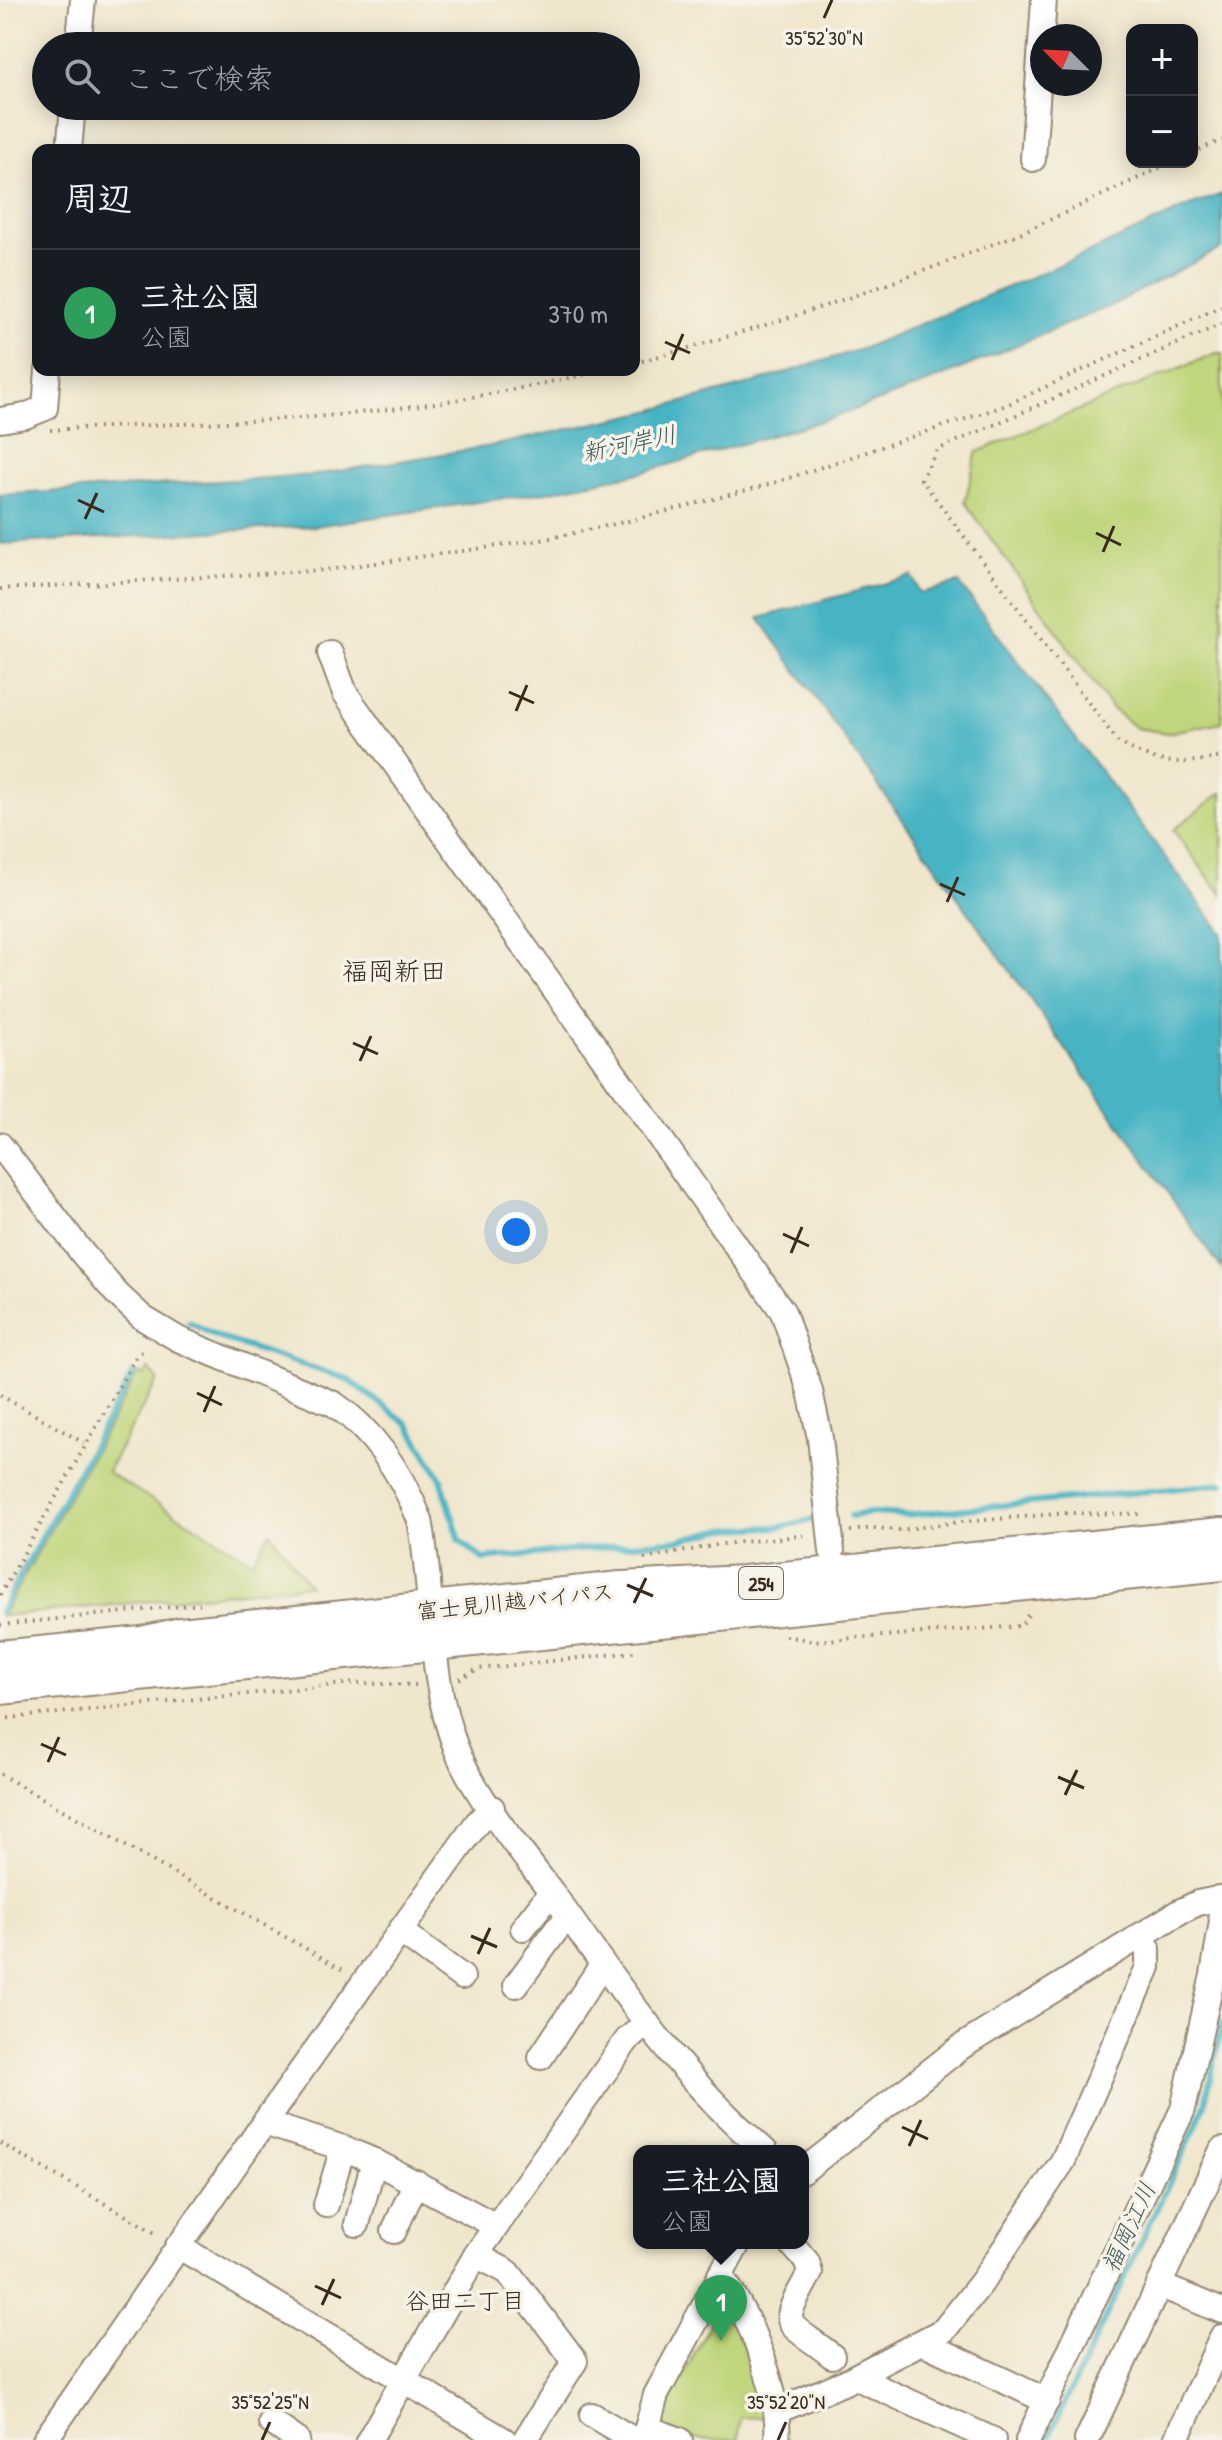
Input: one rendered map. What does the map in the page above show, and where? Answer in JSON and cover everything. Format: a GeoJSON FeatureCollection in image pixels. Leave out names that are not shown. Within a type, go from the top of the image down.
{"type":"FeatureCollection","features":[{"type":"Feature","properties":{"kind":"highway"},"geometry":{"type":"LineString","coordinates":[[621,1590],[706,1565],[841,1541],[1141,1529]]}},
{"type":"Feature","properties":{"kind":"highway","name":"富士見川越バイパス"},"geometry":{"type":"LineString","coordinates":[[0,1659],[43,1668],[430,1648],[621,1590],[744,1584],[1141,1529],[1222,1536]]}},
{"type":"Feature","properties":{"kind":"highway","name":"254"},"geometry":{"type":"LineString","coordinates":[[0,1706],[396,1667],[430,1648],[612,1638],[652,1620],[1222,1562]]}},
{"type":"Feature","properties":{"kind":"highway","name":"254"},"geometry":{"type":"LineString","coordinates":[[0,1638],[250,1608],[300,1625]]}},
{"type":"Feature","properties":{"kind":"highway","name":"富士見川越バイパス"},"geometry":{"type":"LineString","coordinates":[[0,1686],[43,1668],[181,1636],[300,1625],[430,1648]]}},
{"type":"Feature","properties":{"kind":"street"},"geometry":{"type":"LineString","coordinates":[[80,32],[83,0]]}},
{"type":"Feature","properties":{"kind":"street"},"geometry":{"type":"LineString","coordinates":[[1033,159],[1044,0]]}},
{"type":"Feature","properties":{"kind":"street"},"geometry":{"type":"LineString","coordinates":[[70,144],[72,120]]}},
{"type":"Feature","properties":{"kind":"street"},"geometry":{"type":"LineString","coordinates":[[0,420],[25,416],[45,408],[48,376]]}},
{"type":"Feature","properties":{"kind":"street"},"geometry":{"type":"LineString","coordinates":[[330,653],[345,693],[783,1312],[810,1391],[841,1541]]}},
{"type":"Feature","properties":{"kind":"street"},"geometry":{"type":"LineString","coordinates":[[0,1145],[83,1254],[117,1294],[143,1318],[178,1339],[334,1404],[367,1433],[398,1474],[420,1520],[430,1648],[457,1750],[492,1808],[602,1965],[692,2081],[759,2145]]}},
{"type":"Feature","properties":{"kind":"street"},"geometry":{"type":"LineString","coordinates":[[45,2440],[363,1981],[477,1823],[492,1808]]}},
{"type":"Feature","properties":{"kind":"street"},"geometry":{"type":"LineString","coordinates":[[523,1928],[551,1892]]}},
{"type":"Feature","properties":{"kind":"street"},"geometry":{"type":"LineString","coordinates":[[809,2166],[961,2047],[1179,1912],[1220,1898],[1222,1921],[1213,1975],[1183,2109],[1028,2440]]}},
{"type":"Feature","properties":{"kind":"street"},"geometry":{"type":"LineString","coordinates":[[516,1985],[557,1929],[569,1918]]}},
{"type":"Feature","properties":{"kind":"street"},"geometry":{"type":"LineString","coordinates":[[400,1931],[462,1977]]}},
{"type":"Feature","properties":{"kind":"street"},"geometry":{"type":"LineString","coordinates":[[777,2411],[855,2377],[944,2330],[982,2282],[1063,2161],[1148,1967],[1148,1948],[1141,1935]]}},
{"type":"Feature","properties":{"kind":"street"},"geometry":{"type":"LineString","coordinates":[[541,2057],[602,1965]]}},
{"type":"Feature","properties":{"kind":"street"},"geometry":{"type":"LineString","coordinates":[[369,2440],[476,2255],[627,2040],[647,2023]]}},
{"type":"Feature","properties":{"kind":"street"},"geometry":{"type":"LineString","coordinates":[[264,2123],[374,2161],[496,2226]]}},
{"type":"Feature","properties":{"kind":"street"},"geometry":{"type":"LineString","coordinates":[[326,2205],[343,2148]]}},
{"type":"Feature","properties":{"kind":"street"},"geometry":{"type":"LineString","coordinates":[[1087,2440],[1222,2150]]}},
{"type":"Feature","properties":{"kind":"street"},"geometry":{"type":"LineString","coordinates":[[357,2224],[374,2161]]}},
{"type":"Feature","properties":{"kind":"street"},"geometry":{"type":"LineString","coordinates":[[394,2231],[416,2182]]}},
{"type":"Feature","properties":{"kind":"street"},"geometry":{"type":"LineString","coordinates":[[178,2246],[504,2440]]}},
{"type":"Feature","properties":{"kind":"street"},"geometry":{"type":"LineString","coordinates":[[641,2436],[656,2395],[735,2249]]}},
{"type":"Feature","properties":{"kind":"street"},"geometry":{"type":"LineString","coordinates":[[796,2249],[807,2262],[810,2273],[789,2310],[789,2320],[799,2334],[810,2338],[832,2356]]}},
{"type":"Feature","properties":{"kind":"street"},"geometry":{"type":"LineString","coordinates":[[476,2255],[508,2272],[575,2361],[525,2440]]}},
{"type":"Feature","properties":{"kind":"street"},"geometry":{"type":"LineString","coordinates":[[720,2275],[735,2295],[753,2333],[777,2411],[777,2440]]}},
{"type":"Feature","properties":{"kind":"street"},"geometry":{"type":"LineString","coordinates":[[1159,2285],[1222,2311]]}},
{"type":"Feature","properties":{"kind":"street"},"geometry":{"type":"LineString","coordinates":[[1176,2440],[1222,2337]]}},
{"type":"Feature","properties":{"kind":"street"},"geometry":{"type":"LineString","coordinates":[[922,2342],[1047,2401]]}},
{"type":"Feature","properties":{"kind":"street"},"geometry":{"type":"LineString","coordinates":[[855,2377],[993,2440]]}},
{"type":"Feature","properties":{"kind":"street"},"geometry":{"type":"LineString","coordinates":[[592,2415],[641,2436],[680,2440]]}},
{"type":"Feature","properties":{"kind":"street"},"geometry":{"type":"LineString","coordinates":[[271,2422],[297,2440]]}},
{"type":"Feature","properties":{"kind":"path"},"geometry":{"type":"LineString","coordinates":[[1198,150],[1222,140]]}},
{"type":"Feature","properties":{"kind":"path"},"geometry":{"type":"LineString","coordinates":[[640,361],[736,336],[925,270],[1016,234],[1160,168]]}},
{"type":"Feature","properties":{"kind":"path"},"geometry":{"type":"LineString","coordinates":[[0,589],[326,570],[541,540],[633,520],[771,484],[1004,406],[1222,306]]}},
{"type":"Feature","properties":{"kind":"path"},"geometry":{"type":"LineString","coordinates":[[1222,324],[937,450],[921,479],[1118,742],[1163,762],[1184,764],[1222,757]]}},
{"type":"Feature","properties":{"kind":"path"},"geometry":{"type":"LineString","coordinates":[[44,431],[301,418],[451,401],[577,376]]}},
{"type":"Feature","properties":{"kind":"path"},"geometry":{"type":"LineString","coordinates":[[0,1595],[136,1357],[146,1348]]}},
{"type":"Feature","properties":{"kind":"path"},"geometry":{"type":"LineString","coordinates":[[0,1395],[84,1443]]}},
{"type":"Feature","properties":{"kind":"path"},"geometry":{"type":"LineString","coordinates":[[841,1541],[873,1528],[900,1530],[1068,1513],[1141,1529]]}},
{"type":"Feature","properties":{"kind":"path"},"geometry":{"type":"LineString","coordinates":[[0,1719],[354,1683],[430,1648]]}},
{"type":"Feature","properties":{"kind":"path"},"geometry":{"type":"LineString","coordinates":[[0,1774],[363,1981]]}},
{"type":"Feature","properties":{"kind":"path"},"geometry":{"type":"LineString","coordinates":[[0,2143],[178,2246]]}},
{"type":"Feature","properties":{"kind":"green space"},"geometry":{"type":"Polygon","coordinates":[[[1222,353],[1222,722],[1167,733],[1136,728],[1112,709],[965,502],[977,452],[1222,353]]]}},
{"type":"Feature","properties":{"kind":"green space"},"geometry":{"type":"Polygon","coordinates":[[[1222,792],[1222,895],[1173,830],[1222,792]]]}},
{"type":"Feature","properties":{"kind":"green space"},"geometry":{"type":"Polygon","coordinates":[[[149,1368],[158,1380],[107,1472],[252,1561],[270,1532],[309,1585],[2,1616],[138,1373],[144,1376],[149,1368]]]}},
{"type":"Feature","properties":{"kind":"green space"},"geometry":{"type":"Polygon","coordinates":[[[720,2305],[727,2306],[757,2377],[767,2417],[740,2418],[738,2440],[698,2440],[661,2427],[662,2415],[720,2305]]]}},
{"type":"Feature","properties":{"kind":"water","name":"新河岸川"},"geometry":{"type":"Polygon","coordinates":[[[1222,194],[1222,248],[1110,306],[922,385],[832,418],[640,473],[546,492],[315,526],[0,544],[0,495],[315,475],[491,446],[646,412],[746,385],[861,349],[1222,194]]]}},
{"type":"Feature","properties":{"kind":"water"},"geometry":{"type":"Polygon","coordinates":[[[912,576],[920,593],[959,583],[1222,933],[1222,1269],[759,618],[912,576]]]}},
{"type":"Feature","properties":{"kind":"waterway"},"geometry":{"type":"LineString","coordinates":[[189,1322],[220,1338],[347,1379],[408,1424],[441,1479],[460,1541],[483,1559],[679,1540],[725,1529],[780,1527],[811,1520]]}},
{"type":"Feature","properties":{"kind":"waterway"},"geometry":{"type":"LineString","coordinates":[[0,1612],[133,1374]]}},
{"type":"Feature","properties":{"kind":"waterway"},"geometry":{"type":"LineString","coordinates":[[851,1516],[871,1513],[906,1515],[1222,1484]]}},
{"type":"Feature","properties":{"kind":"waterway","name":"福岡江川"},"geometry":{"type":"LineString","coordinates":[[1047,2440],[1197,2124],[1205,2104],[1222,2022]]}},
{"type":"Feature","properties":{"kind":"place","name":"三社公園"},"geometry":{"type":"Point","coordinates":[721,2341]}},
{"type":"Feature","properties":{"kind":"district","name":"福岡新田"},"geometry":{"type":"Point","coordinates":[394,970]}},
{"type":"Feature","properties":{"kind":"district","name":"谷田二丁目"},"geometry":{"type":"Point","coordinates":[465,2300]}}]}
